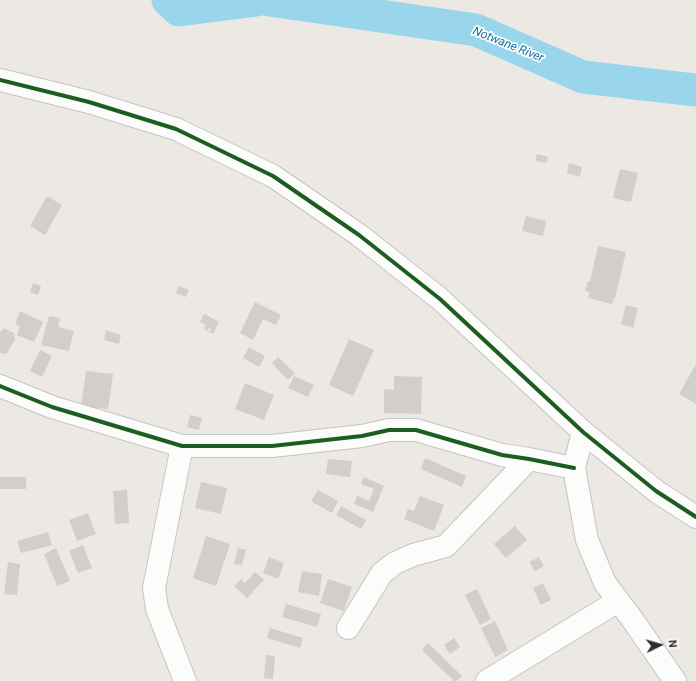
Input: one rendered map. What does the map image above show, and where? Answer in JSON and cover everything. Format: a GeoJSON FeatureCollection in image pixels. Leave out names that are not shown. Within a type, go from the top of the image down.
{"type":"FeatureCollection","features":[{"type":"Feature","properties":{"kind":"street"},"geometry":{"type":"LineString","coordinates":[[0,80],[89,102],[176,129],[273,176],[359,234],[440,299],[583,432],[656,491],[696,517]]}},
{"type":"Feature","properties":{"kind":"street"},"geometry":{"type":"LineString","coordinates":[[0,386],[52,407],[182,446],[272,446],[362,436],[389,430],[416,430],[502,455],[574,468]]}},
{"type":"Feature","properties":{"kind":"street"},"geometry":{"type":"LineString","coordinates":[[583,432],[574,468],[587,540],[605,583],[675,681]]}},
{"type":"Feature","properties":{"kind":"street"},"geometry":{"type":"LineString","coordinates":[[182,446],[154,588],[157,609],[185,681]]}},
{"type":"Feature","properties":{"kind":"street"},"geometry":{"type":"LineString","coordinates":[[348,628],[382,573],[401,560],[413,555],[446,546],[529,459]]}},
{"type":"Feature","properties":{"kind":"street"},"geometry":{"type":"LineString","coordinates":[[487,681],[618,601]]}},
{"type":"Feature","properties":{"kind":"building"},"geometry":{"type":"Polygon","coordinates":[[[537,154],[548,157],[547,163],[535,161],[537,154]]]}},
{"type":"Feature","properties":{"kind":"building"},"geometry":{"type":"Polygon","coordinates":[[[569,163],[582,167],[580,177],[567,173],[569,163]]]}},
{"type":"Feature","properties":{"kind":"building"},"geometry":{"type":"Polygon","coordinates":[[[620,169],[638,173],[631,202],[613,198],[620,169]]]}},
{"type":"Feature","properties":{"kind":"building"},"geometry":{"type":"Polygon","coordinates":[[[47,196],[62,205],[45,235],[30,226],[47,196]]]}},
{"type":"Feature","properties":{"kind":"building"},"geometry":{"type":"Polygon","coordinates":[[[526,216],[546,221],[543,236],[522,231],[526,216]]]}},
{"type":"Feature","properties":{"kind":"building"},"geometry":{"type":"Polygon","coordinates":[[[598,246],[626,252],[615,298],[612,304],[588,298],[590,292],[585,291],[588,281],[590,282],[598,246]]]}},
{"type":"Feature","properties":{"kind":"building"},"geometry":{"type":"Polygon","coordinates":[[[33,283],[41,286],[38,295],[30,292],[33,283]]]}},
{"type":"Feature","properties":{"kind":"building"},"geometry":{"type":"Polygon","coordinates":[[[179,286],[189,290],[186,297],[176,293],[179,286]]]}},
{"type":"Feature","properties":{"kind":"building"},"geometry":{"type":"Polygon","coordinates":[[[255,302],[281,315],[276,325],[263,319],[253,340],[240,333],[255,302]]]}},
{"type":"Feature","properties":{"kind":"building"},"geometry":{"type":"Polygon","coordinates":[[[626,305],[638,308],[633,328],[621,324],[626,305]]]}},
{"type":"Feature","properties":{"kind":"building"},"geometry":{"type":"Polygon","coordinates":[[[20,311],[43,322],[34,342],[17,335],[20,326],[15,324],[20,311]]]}},
{"type":"Feature","properties":{"kind":"building"},"geometry":{"type":"Polygon","coordinates":[[[204,314],[219,322],[213,334],[209,332],[211,329],[209,328],[208,331],[204,329],[206,325],[200,322],[204,314]]]}},
{"type":"Feature","properties":{"kind":"building"},"geometry":{"type":"Polygon","coordinates":[[[49,316],[60,318],[58,327],[74,331],[69,351],[41,345],[49,316]]]}},
{"type":"Feature","properties":{"kind":"building"},"geometry":{"type":"Polygon","coordinates":[[[4,328],[14,333],[15,340],[6,354],[0,353],[0,332],[4,328]]]}},
{"type":"Feature","properties":{"kind":"building"},"geometry":{"type":"Polygon","coordinates":[[[106,330],[121,335],[119,344],[104,340],[106,330]]]}},
{"type":"Feature","properties":{"kind":"building"},"geometry":{"type":"Polygon","coordinates":[[[349,339],[374,350],[353,396],[329,385],[349,339]]]}},
{"type":"Feature","properties":{"kind":"building"},"geometry":{"type":"Polygon","coordinates":[[[249,347],[265,356],[259,367],[243,358],[249,347]]]}},
{"type":"Feature","properties":{"kind":"building"},"geometry":{"type":"Polygon","coordinates":[[[40,350],[52,356],[42,377],[30,371],[40,350]]]}},
{"type":"Feature","properties":{"kind":"building"},"geometry":{"type":"Polygon","coordinates":[[[278,357],[295,373],[288,380],[272,363],[278,357]]]}},
{"type":"Feature","properties":{"kind":"building"},"geometry":{"type":"Polygon","coordinates":[[[696,364],[696,404],[679,394],[696,364]]]}},
{"type":"Feature","properties":{"kind":"building"},"geometry":{"type":"Polygon","coordinates":[[[86,371],[113,374],[108,409],[81,406],[86,371]]]}},
{"type":"Feature","properties":{"kind":"building"},"geometry":{"type":"Polygon","coordinates":[[[294,376],[314,385],[308,397],[288,388],[294,376]]]}},
{"type":"Feature","properties":{"kind":"building"},"geometry":{"type":"Polygon","coordinates":[[[394,376],[422,377],[421,414],[384,413],[384,389],[394,390],[394,376]]]}},
{"type":"Feature","properties":{"kind":"building"},"geometry":{"type":"Polygon","coordinates":[[[245,383],[274,395],[264,420],[235,409],[245,383]]]}},
{"type":"Feature","properties":{"kind":"building"},"geometry":{"type":"Polygon","coordinates":[[[190,415],[202,418],[199,430],[187,427],[190,415]]]}},
{"type":"Feature","properties":{"kind":"building"},"geometry":{"type":"Polygon","coordinates":[[[425,458],[466,476],[462,487],[421,469],[425,458]]]}},
{"type":"Feature","properties":{"kind":"building"},"geometry":{"type":"Polygon","coordinates":[[[328,459],[352,461],[350,477],[326,474],[328,459]]]}},
{"type":"Feature","properties":{"kind":"building"},"geometry":{"type":"Polygon","coordinates":[[[0,477],[26,477],[26,489],[0,489],[0,477]]]}},
{"type":"Feature","properties":{"kind":"building"},"geometry":{"type":"Polygon","coordinates":[[[364,477],[384,486],[373,512],[354,504],[357,496],[369,501],[374,489],[361,484],[364,477]]]}},
{"type":"Feature","properties":{"kind":"building"},"geometry":{"type":"Polygon","coordinates":[[[201,482],[227,488],[221,514],[195,508],[201,482]]]}},
{"type":"Feature","properties":{"kind":"building"},"geometry":{"type":"Polygon","coordinates":[[[127,490],[129,523],[115,524],[113,491],[127,490]]]}},
{"type":"Feature","properties":{"kind":"building"},"geometry":{"type":"Polygon","coordinates":[[[318,490],[338,501],[332,513],[311,501],[318,490]]]}},
{"type":"Feature","properties":{"kind":"building"},"geometry":{"type":"Polygon","coordinates":[[[420,496],[444,505],[434,531],[404,519],[408,509],[414,511],[420,496]]]}},
{"type":"Feature","properties":{"kind":"building"},"geometry":{"type":"Polygon","coordinates":[[[341,506],[366,520],[361,529],[336,515],[341,506]]]}},
{"type":"Feature","properties":{"kind":"building"},"geometry":{"type":"Polygon","coordinates":[[[88,513],[96,534],[77,541],[69,520],[88,513]]]}},
{"type":"Feature","properties":{"kind":"building"},"geometry":{"type":"Polygon","coordinates":[[[515,526],[527,540],[506,558],[494,544],[515,526]]]}},
{"type":"Feature","properties":{"kind":"building"},"geometry":{"type":"Polygon","coordinates":[[[48,532],[52,545],[21,553],[17,541],[48,532]]]}},
{"type":"Feature","properties":{"kind":"building"},"geometry":{"type":"Polygon","coordinates":[[[206,536],[230,544],[216,586],[193,578],[206,536]]]}},
{"type":"Feature","properties":{"kind":"building"},"geometry":{"type":"Polygon","coordinates":[[[83,545],[92,568],[78,573],[69,551],[83,545]]]}},
{"type":"Feature","properties":{"kind":"building"},"geometry":{"type":"Polygon","coordinates":[[[56,548],[70,581],[57,586],[44,554],[56,548]]]}},
{"type":"Feature","properties":{"kind":"building"},"geometry":{"type":"Polygon","coordinates":[[[238,548],[246,550],[242,565],[234,564],[238,548]]]}},
{"type":"Feature","properties":{"kind":"building"},"geometry":{"type":"Polygon","coordinates":[[[269,557],[284,563],[278,579],[263,573],[269,557]]]}},
{"type":"Feature","properties":{"kind":"building"},"geometry":{"type":"Polygon","coordinates":[[[539,557],[544,566],[535,571],[529,562],[539,557]]]}},
{"type":"Feature","properties":{"kind":"building"},"geometry":{"type":"Polygon","coordinates":[[[8,562],[20,564],[17,595],[4,594],[8,562]]]}},
{"type":"Feature","properties":{"kind":"building"},"geometry":{"type":"Polygon","coordinates":[[[302,571],[322,574],[319,596],[298,592],[302,571]]]}},
{"type":"Feature","properties":{"kind":"building"},"geometry":{"type":"Polygon","coordinates":[[[255,572],[264,580],[247,598],[234,586],[241,579],[245,583],[255,572]]]}},
{"type":"Feature","properties":{"kind":"building"},"geometry":{"type":"Polygon","coordinates":[[[328,579],[352,587],[344,611],[320,603],[328,579]]]}},
{"type":"Feature","properties":{"kind":"building"},"geometry":{"type":"Polygon","coordinates":[[[543,583],[551,600],[541,605],[533,588],[543,583]]]}},
{"type":"Feature","properties":{"kind":"building"},"geometry":{"type":"Polygon","coordinates":[[[477,589],[491,619],[480,625],[465,595],[477,589]]]}},
{"type":"Feature","properties":{"kind":"building"},"geometry":{"type":"Polygon","coordinates":[[[286,604],[321,614],[317,627],[282,617],[286,604]]]}},
{"type":"Feature","properties":{"kind":"building"},"geometry":{"type":"Polygon","coordinates":[[[495,621],[508,650],[495,657],[481,628],[495,621]]]}},
{"type":"Feature","properties":{"kind":"building"},"geometry":{"type":"Polygon","coordinates":[[[270,628],[303,638],[300,648],[267,638],[270,628]]]}},
{"type":"Feature","properties":{"kind":"building"},"geometry":{"type":"Polygon","coordinates":[[[454,638],[460,647],[450,654],[444,645],[454,638]]]}},
{"type":"Feature","properties":{"kind":"building"},"geometry":{"type":"Polygon","coordinates":[[[428,643],[462,676],[454,681],[422,650],[428,643]]]}},
{"type":"Feature","properties":{"kind":"building"},"geometry":{"type":"Polygon","coordinates":[[[266,655],[275,656],[273,679],[264,678],[266,655]]]}},
{"type":"Feature","properties":{"kind":"waterway","name":"Notwane River"},"geometry":{"type":"LineString","coordinates":[[168,0],[179,10],[257,0]]}},
{"type":"Feature","properties":{"kind":"waterway","name":"Notwane River"},"geometry":{"type":"LineString","coordinates":[[270,0],[476,30],[583,77],[696,90]]}},
{"type":"Feature","properties":{"kind":"cycle path"},"geometry":{"type":"LineString","coordinates":[[0,80],[89,102],[176,129],[273,176],[359,235],[440,299],[583,432],[656,491],[696,517]]}},
{"type":"Feature","properties":{"kind":"cycle path"},"geometry":{"type":"LineString","coordinates":[[0,386],[52,407],[182,446],[272,446],[362,436],[389,430],[416,430],[502,455],[574,468]]}}]}
